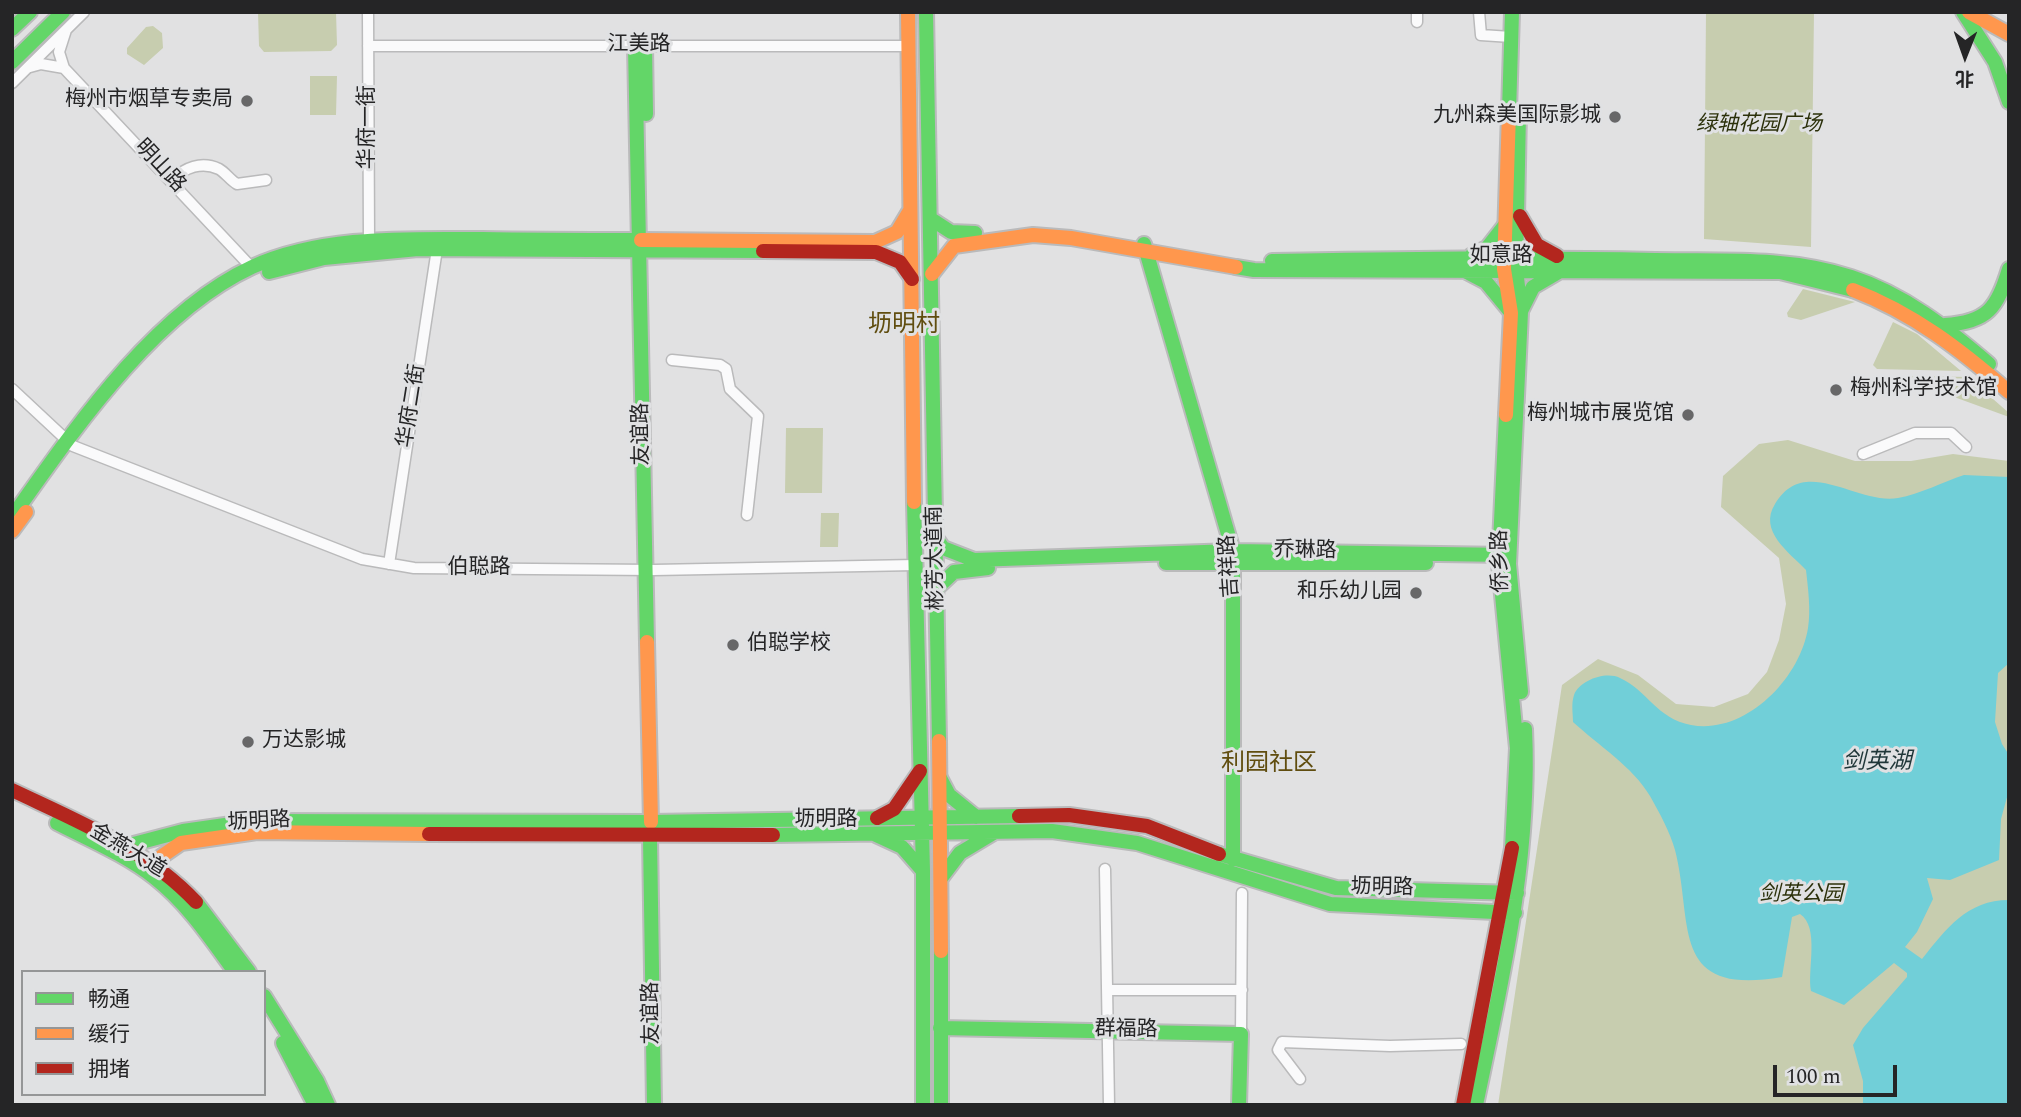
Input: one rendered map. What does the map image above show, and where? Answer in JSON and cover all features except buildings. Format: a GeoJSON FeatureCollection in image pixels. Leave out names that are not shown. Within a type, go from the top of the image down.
{"type":"FeatureCollection","features":[{"type":"Feature","properties":{"kind":"main road"},"geometry":{"type":"LineString","coordinates":[[12,29],[30,12]]}},
{"type":"Feature","properties":{"kind":"main road"},"geometry":{"type":"LineString","coordinates":[[12,62],[63,12]]}},
{"type":"Feature","properties":{"kind":"main road","name":"彬芳大道南"},"geometry":{"type":"LineString","coordinates":[[908,12],[920,771],[915,826],[923,871],[923,1105]]}},
{"type":"Feature","properties":{"kind":"main road","name":"彬芳大道南"},"geometry":{"type":"LineString","coordinates":[[926,12],[941,826],[941,1105]]}},
{"type":"Feature","properties":{"kind":"main road","name":"侨乡路"},"geometry":{"type":"LineString","coordinates":[[1476,1105],[1511,893],[1522,865],[1527,754],[1505,559],[1516,312],[1506,224],[1512,12]]}},
{"type":"Feature","properties":{"kind":"main road","name":"侨乡路"},"geometry":{"type":"LineString","coordinates":[[1510,263],[1517,208],[1520,12]]}},
{"type":"Feature","properties":{"kind":"main road"},"geometry":{"type":"LineString","coordinates":[[1963,12],[1995,62],[2009,102]]}},
{"type":"Feature","properties":{"kind":"main road"},"geometry":{"type":"LineString","coordinates":[[1969,12],[2009,34]]}},
{"type":"Feature","properties":{"kind":"main road","name":"友谊路"},"geometry":{"type":"LineString","coordinates":[[640,46],[650,570],[654,1105]]}},
{"type":"Feature","properties":{"kind":"main road"},"geometry":{"type":"LineString","coordinates":[[12,531],[69,443],[148,359],[176,332],[226,293],[251,279],[286,266],[369,252],[437,249],[874,242],[892,237],[905,225],[911,208]]}},
{"type":"Feature","properties":{"kind":"main road"},"geometry":{"type":"LineString","coordinates":[[1506,224],[1487,248],[1463,263],[1516,312],[1533,287],[1562,263],[1537,245],[1524,228],[1517,208]]}},
{"type":"Feature","properties":{"kind":"main road"},"geometry":{"type":"LineString","coordinates":[[931,219],[940,229],[962,239],[944,255],[932,274]]}},
{"type":"Feature","properties":{"kind":"main road","name":"如意路"},"geometry":{"type":"LineString","coordinates":[[962,239],[1041,227],[1078,229],[1144,247],[1257,261],[1791,262],[1835,270],[1874,283],[1921,307],[2009,381]]}},
{"type":"Feature","properties":{"kind":"main road"},"geometry":{"type":"LineString","coordinates":[[12,517],[69,443],[148,349],[187,313],[251,268],[287,256],[369,242],[419,239],[876,252],[900,262],[912,279]]}},
{"type":"Feature","properties":{"kind":"main road","name":"吉祥路"},"geometry":{"type":"LineString","coordinates":[[1144,247],[1233,556],[1233,859]]}},
{"type":"Feature","properties":{"kind":"main road","name":"如意路"},"geometry":{"type":"LineString","coordinates":[[1562,263],[1780,272],[1841,284],[1912,314],[2009,392]]}},
{"type":"Feature","properties":{"kind":"main road"},"geometry":{"type":"LineString","coordinates":[[1945,325],[1980,321],[1991,311],[2000,296],[2009,269]]}},
{"type":"Feature","properties":{"kind":"main road"},"geometry":{"type":"LineString","coordinates":[[936,538],[943,548],[975,564]]}},
{"type":"Feature","properties":{"kind":"main road","name":"乔琳路"},"geometry":{"type":"LineString","coordinates":[[975,564],[1233,556],[1505,559]]}},
{"type":"Feature","properties":{"kind":"main road"},"geometry":{"type":"LineString","coordinates":[[937,588],[954,572],[975,564]]}},
{"type":"Feature","properties":{"kind":"main road"},"geometry":{"type":"LineString","coordinates":[[920,771],[894,809],[872,827],[902,847],[923,871]]}},
{"type":"Feature","properties":{"kind":"main road"},"geometry":{"type":"LineString","coordinates":[[940,778],[949,795],[978,818]]}},
{"type":"Feature","properties":{"kind":"main road","name":"金燕大道"},"geometry":{"type":"LineString","coordinates":[[12,790],[126,846],[152,863],[205,911],[248,970]]}},
{"type":"Feature","properties":{"kind":"main road","name":"金燕大道"},"geometry":{"type":"LineString","coordinates":[[12,800],[115,853],[163,885],[197,919],[234,970]]}},
{"type":"Feature","properties":{"kind":"main road","name":"坜明路"},"geometry":{"type":"LineString","coordinates":[[941,826],[978,818],[1069,815],[1147,826],[1233,859],[1336,888],[1511,893]]}},
{"type":"Feature","properties":{"kind":"main road","name":"坜明路"},"geometry":{"type":"LineString","coordinates":[[126,846],[183,831],[253,821],[653,827]]}},
{"type":"Feature","properties":{"kind":"main road","name":"坜明路"},"geometry":{"type":"LineString","coordinates":[[152,863],[181,842],[257,832],[941,826],[996,832],[1052,831],[1137,843],[1330,904],[1508,913]]}},
{"type":"Feature","properties":{"kind":"main road"},"geometry":{"type":"LineString","coordinates":[[941,878],[960,853],[996,832]]}},
{"type":"Feature","properties":{"kind":"main road","name":"侨乡路"},"geometry":{"type":"LineString","coordinates":[[1463,1105],[1508,913]]}},
{"type":"Feature","properties":{"kind":"main road"},"geometry":{"type":"LineString","coordinates":[[266,999],[317,1081],[328,1105]]}},
{"type":"Feature","properties":{"kind":"main road"},"geometry":{"type":"LineString","coordinates":[[266,1016],[315,1105]]}},
{"type":"Feature","properties":{"kind":"main road","name":"群福路"},"geometry":{"type":"LineString","coordinates":[[940,1028],[1241,1034]]}},
{"type":"Feature","properties":{"kind":"main road"},"geometry":{"type":"LineString","coordinates":[[1239,1105],[1241,1034]]}},
{"type":"Feature","properties":{"kind":"street"},"geometry":{"type":"LineString","coordinates":[[12,83],[84,12]]}},
{"type":"Feature","properties":{"kind":"street","name":"华府一街"},"geometry":{"type":"LineString","coordinates":[[368,12],[369,242]]}},
{"type":"Feature","properties":{"kind":"street"},"geometry":{"type":"LineString","coordinates":[[1479,12],[1481,35],[1511,37]]}},
{"type":"Feature","properties":{"kind":"street"},"geometry":{"type":"LineString","coordinates":[[29,67],[41,64],[64,68],[59,52],[66,30]]}},
{"type":"Feature","properties":{"kind":"street","name":"江美路"},"geometry":{"type":"LineString","coordinates":[[368,46],[909,46]]}},
{"type":"Feature","properties":{"kind":"street","name":"明山路"},"geometry":{"type":"LineString","coordinates":[[64,68],[251,268]]}},
{"type":"Feature","properties":{"kind":"street"},"geometry":{"type":"LineString","coordinates":[[172,181],[188,167],[209,166],[222,170],[237,184],[266,180]]}},
{"type":"Feature","properties":{"kind":"street","name":"华府二街"},"geometry":{"type":"LineString","coordinates":[[389,564],[437,249]]}},
{"type":"Feature","properties":{"kind":"street"},"geometry":{"type":"LineString","coordinates":[[673,360],[720,365],[726,369],[730,388],[758,415],[747,515]]}},
{"type":"Feature","properties":{"kind":"street"},"geometry":{"type":"LineString","coordinates":[[12,389],[69,443]]}},
{"type":"Feature","properties":{"kind":"street"},"geometry":{"type":"LineString","coordinates":[[1863,454],[1915,433],[1951,433],[1966,447]]}},
{"type":"Feature","properties":{"kind":"street","name":"伯聪路"},"geometry":{"type":"LineString","coordinates":[[69,443],[362,559],[414,568],[650,570],[915,565]]}},
{"type":"Feature","properties":{"kind":"street"},"geometry":{"type":"LineString","coordinates":[[1105,869],[1109,1105]]}},
{"type":"Feature","properties":{"kind":"street"},"geometry":{"type":"LineString","coordinates":[[1241,1034],[1242,893]]}},
{"type":"Feature","properties":{"kind":"street"},"geometry":{"type":"LineString","coordinates":[[1108,990],[1242,990]]}},
{"type":"Feature","properties":{"kind":"street"},"geometry":{"type":"LineString","coordinates":[[1300,1079],[1278,1050],[1282,1042],[1376,1046],[1461,1044]]}},
{"type":"Feature","properties":{"kind":"green space"},"geometry":{"type":"Polygon","coordinates":[[[258,12],[336,12],[337,45],[331,51],[264,52],[259,46],[258,12]]]}},
{"type":"Feature","properties":{"kind":"green space","name":"绿轴花园广场"},"geometry":{"type":"Polygon","coordinates":[[[1706,12],[1814,12],[1811,247],[1704,239],[1706,12]]]}},
{"type":"Feature","properties":{"kind":"green space"},"geometry":{"type":"Polygon","coordinates":[[[153,26],[162,33],[163,48],[144,65],[127,54],[127,48],[146,27],[153,26]]]}},
{"type":"Feature","properties":{"kind":"green space"},"geometry":{"type":"Polygon","coordinates":[[[310,76],[337,76],[336,115],[310,115],[310,76]]]}},
{"type":"Feature","properties":{"kind":"green space"},"geometry":{"type":"Polygon","coordinates":[[[1803,289],[1855,302],[1801,320],[1788,317],[1787,313],[1803,289]]]}},
{"type":"Feature","properties":{"kind":"green space"},"geometry":{"type":"Polygon","coordinates":[[[1893,322],[1917,334],[1961,371],[1877,369],[1873,365],[1893,322]]]}},
{"type":"Feature","properties":{"kind":"green space"},"geometry":{"type":"Polygon","coordinates":[[[1909,376],[1968,377],[2009,413],[2009,417],[1913,382],[1909,376]]]}},
{"type":"Feature","properties":{"kind":"green space"},"geometry":{"type":"Polygon","coordinates":[[[786,428],[823,428],[822,493],[785,493],[786,428]]]}},
{"type":"Feature","properties":{"kind":"green space","name":"剑英湖"},"geometry":{"type":"Polygon","coordinates":[[[1788,440],[1855,461],[1911,461],[1953,454],[2009,461],[2009,1105],[1498,1105],[1562,685],[1598,659],[1638,675],[1676,704],[1714,707],[1748,694],[1767,672],[1779,640],[1786,604],[1779,558],[1721,507],[1723,476],[1759,444],[1788,440]]]}},
{"type":"Feature","properties":{"kind":"green space"},"geometry":{"type":"Polygon","coordinates":[[[821,513],[839,513],[838,547],[820,547],[821,513]]]}},
{"type":"Feature","properties":{"kind":"water","name":"剑英湖"},"geometry":{"type":"Polygon","coordinates":[[[1964,475],[2009,477],[2009,663],[1998,673],[1995,722],[2002,744],[2009,755],[2009,790],[2001,819],[1999,860],[1950,880],[1927,878],[1933,899],[1917,932],[1905,947],[1922,959],[1949,927],[1969,911],[1994,901],[2009,900],[2009,1105],[1863,1105],[1863,1081],[1853,1045],[1863,1028],[1907,977],[1907,973],[1894,963],[1844,1005],[1811,991],[1810,929],[1800,914],[1792,917],[1782,977],[1745,980],[1720,976],[1703,965],[1693,948],[1687,928],[1675,850],[1664,822],[1643,785],[1634,775],[1573,722],[1573,698],[1577,690],[1588,681],[1601,676],[1614,676],[1629,683],[1661,711],[1679,722],[1711,726],[1750,712],[1782,684],[1803,647],[1808,628],[1806,570],[1784,548],[1770,523],[1775,504],[1787,490],[1801,483],[1816,482],[1865,495],[1898,498],[1964,475]]]}},
{"type":"Feature","properties":{"kind":"traffic: fast"},"geometry":{"type":"LineString","coordinates":[[12,29],[30,12]]}},
{"type":"Feature","properties":{"kind":"traffic: fast"},"geometry":{"type":"LineString","coordinates":[[12,62],[63,12]]}},
{"type":"Feature","properties":{"kind":"traffic: fast"},"geometry":{"type":"LineString","coordinates":[[926,12],[939,741]]}},
{"type":"Feature","properties":{"kind":"traffic: fast"},"geometry":{"type":"LineString","coordinates":[[1509,112],[1512,12]]}},
{"type":"Feature","properties":{"kind":"traffic: fast"},"geometry":{"type":"LineString","coordinates":[[1963,12],[1995,62],[2009,102]]}},
{"type":"Feature","properties":{"kind":"traffic: fast"},"geometry":{"type":"LineString","coordinates":[[635,46],[647,642]]}},
{"type":"Feature","properties":{"kind":"traffic: fast"},"geometry":{"type":"LineString","coordinates":[[645,46],[646,114]]}},
{"type":"Feature","properties":{"kind":"traffic: fast"},"geometry":{"type":"LineString","coordinates":[[1519,111],[1516,269],[1521,312],[1509,564],[1521,692]]}},
{"type":"Feature","properties":{"kind":"traffic: fast"},"geometry":{"type":"LineString","coordinates":[[931,219],[951,232],[975,233]]}},
{"type":"Feature","properties":{"kind":"traffic: fast"},"geometry":{"type":"LineString","coordinates":[[1472,255],[1487,248],[1505,225]]}},
{"type":"Feature","properties":{"kind":"traffic: fast"},"geometry":{"type":"LineString","coordinates":[[12,517],[89,412],[149,343],[181,313],[216,287],[252,267],[307,249],[365,241],[641,240]]}},
{"type":"Feature","properties":{"kind":"traffic: fast"},"geometry":{"type":"LineString","coordinates":[[1144,244],[1233,551],[1233,859]]}},
{"type":"Feature","properties":{"kind":"traffic: fast"},"geometry":{"type":"LineString","coordinates":[[269,272],[324,258],[418,249],[763,251]]}},
{"type":"Feature","properties":{"kind":"traffic: fast"},"geometry":{"type":"LineString","coordinates":[[1272,261],[1729,260],[1803,266],[1851,277],[1889,293],[1941,325],[1989,364]]}},
{"type":"Feature","properties":{"kind":"traffic: fast"},"geometry":{"type":"LineString","coordinates":[[1236,267],[1254,270],[1780,272],[1853,290]]}},
{"type":"Feature","properties":{"kind":"traffic: fast"},"geometry":{"type":"LineString","coordinates":[[1945,325],[1971,320],[1989,310],[2000,294],[2009,269]]}},
{"type":"Feature","properties":{"kind":"traffic: fast"},"geometry":{"type":"LineString","coordinates":[[1521,311],[1533,287],[1562,270]]}},
{"type":"Feature","properties":{"kind":"traffic: fast"},"geometry":{"type":"LineString","coordinates":[[1465,271],[1486,282],[1509,310]]}},
{"type":"Feature","properties":{"kind":"traffic: fast"},"geometry":{"type":"LineString","coordinates":[[1506,415],[1499,564],[1517,748],[1512,848]]}},
{"type":"Feature","properties":{"kind":"traffic: fast"},"geometry":{"type":"LineString","coordinates":[[914,502],[923,871],[923,1105]]}},
{"type":"Feature","properties":{"kind":"traffic: fast"},"geometry":{"type":"LineString","coordinates":[[936,538],[943,548],[974,560],[1233,551],[1508,555]]}},
{"type":"Feature","properties":{"kind":"traffic: fast"},"geometry":{"type":"LineString","coordinates":[[1166,563],[1426,563]]}},
{"type":"Feature","properties":{"kind":"traffic: fast"},"geometry":{"type":"LineString","coordinates":[[937,588],[954,572],[988,568]]}},
{"type":"Feature","properties":{"kind":"traffic: fast"},"geometry":{"type":"LineString","coordinates":[[1476,1105],[1505,965],[1519,872],[1524,825],[1525,729]]}},
{"type":"Feature","properties":{"kind":"traffic: fast"},"geometry":{"type":"LineString","coordinates":[[940,778],[949,795],[976,817]]}},
{"type":"Feature","properties":{"kind":"traffic: fast"},"geometry":{"type":"LineString","coordinates":[[126,846],[183,831],[253,821],[651,822],[1019,816]]}},
{"type":"Feature","properties":{"kind":"traffic: fast"},"geometry":{"type":"LineString","coordinates":[[57,823],[120,855],[155,878],[188,910],[234,970]]}},
{"type":"Feature","properties":{"kind":"traffic: fast"},"geometry":{"type":"LineString","coordinates":[[773,835],[1052,831],[1137,843],[1330,904],[1515,913]]}},
{"type":"Feature","properties":{"kind":"traffic: fast"},"geometry":{"type":"LineString","coordinates":[[941,878],[960,853],[995,832]]}},
{"type":"Feature","properties":{"kind":"traffic: fast"},"geometry":{"type":"LineString","coordinates":[[876,835],[902,847],[923,871]]}},
{"type":"Feature","properties":{"kind":"traffic: fast"},"geometry":{"type":"LineString","coordinates":[[650,837],[654,1105]]}},
{"type":"Feature","properties":{"kind":"traffic: fast"},"geometry":{"type":"LineString","coordinates":[[1219,854],[1336,888],[1517,893]]}},
{"type":"Feature","properties":{"kind":"traffic: fast"},"geometry":{"type":"LineString","coordinates":[[196,902],[247,970]]}},
{"type":"Feature","properties":{"kind":"traffic: fast"},"geometry":{"type":"LineString","coordinates":[[941,951],[941,1105]]}},
{"type":"Feature","properties":{"kind":"traffic: fast"},"geometry":{"type":"LineString","coordinates":[[266,999],[317,1081],[328,1105]]}},
{"type":"Feature","properties":{"kind":"traffic: fast"},"geometry":{"type":"LineString","coordinates":[[940,1028],[1241,1034],[1239,1105]]}},
{"type":"Feature","properties":{"kind":"traffic: fast"},"geometry":{"type":"LineString","coordinates":[[283,1043],[315,1105]]}},
{"type":"Feature","properties":{"kind":"traffic: slow"},"geometry":{"type":"LineString","coordinates":[[908,12],[914,502]]}},
{"type":"Feature","properties":{"kind":"traffic: slow"},"geometry":{"type":"LineString","coordinates":[[1969,12],[2009,34]]}},
{"type":"Feature","properties":{"kind":"traffic: slow"},"geometry":{"type":"LineString","coordinates":[[1506,415],[1511,313],[1504,269],[1509,112]]}},
{"type":"Feature","properties":{"kind":"traffic: slow"},"geometry":{"type":"LineString","coordinates":[[641,240],[875,242],[897,232],[909,212]]}},
{"type":"Feature","properties":{"kind":"traffic: slow"},"geometry":{"type":"LineString","coordinates":[[932,274],[954,246],[1033,235],[1071,238],[1236,267]]}},
{"type":"Feature","properties":{"kind":"traffic: slow"},"geometry":{"type":"LineString","coordinates":[[1853,290],[1896,310],[1936,334],[2009,392]]}},
{"type":"Feature","properties":{"kind":"traffic: slow"},"geometry":{"type":"LineString","coordinates":[[12,531],[26,512]]}},
{"type":"Feature","properties":{"kind":"traffic: slow"},"geometry":{"type":"LineString","coordinates":[[647,642],[651,822]]}},
{"type":"Feature","properties":{"kind":"traffic: slow"},"geometry":{"type":"LineString","coordinates":[[939,741],[941,951]]}},
{"type":"Feature","properties":{"kind":"traffic: slow"},"geometry":{"type":"LineString","coordinates":[[152,863],[181,843],[257,832],[429,834]]}},
{"type":"Feature","properties":{"kind":"traffic: jam"},"geometry":{"type":"LineString","coordinates":[[1520,216],[1537,245],[1557,256]]}},
{"type":"Feature","properties":{"kind":"traffic: jam"},"geometry":{"type":"LineString","coordinates":[[763,251],[876,252],[900,262],[912,279]]}},
{"type":"Feature","properties":{"kind":"traffic: jam"},"geometry":{"type":"LineString","coordinates":[[877,818],[894,809],[920,771]]}},
{"type":"Feature","properties":{"kind":"traffic: jam"},"geometry":{"type":"LineString","coordinates":[[12,790],[133,851],[155,866],[196,902]]}},
{"type":"Feature","properties":{"kind":"traffic: jam"},"geometry":{"type":"LineString","coordinates":[[1019,816],[1069,815],[1147,826],[1219,854]]}},
{"type":"Feature","properties":{"kind":"traffic: jam"},"geometry":{"type":"LineString","coordinates":[[429,834],[773,835]]}},
{"type":"Feature","properties":{"kind":"traffic: jam"},"geometry":{"type":"LineString","coordinates":[[1463,1105],[1512,848]]}},
{"type":"Feature","properties":{"kind":"place","name":"梅州市烟草专卖局"},"geometry":{"type":"Point","coordinates":[247,101]}},
{"type":"Feature","properties":{"kind":"place","name":"九州森美国际影城"},"geometry":{"type":"Point","coordinates":[1615,117]}},
{"type":"Feature","properties":{"kind":"place","name":"梅州科学技术馆"},"geometry":{"type":"Point","coordinates":[1836,390]}},
{"type":"Feature","properties":{"kind":"place","name":"梅州城市展览馆"},"geometry":{"type":"Point","coordinates":[1688,415]}},
{"type":"Feature","properties":{"kind":"place","name":"和乐幼儿园"},"geometry":{"type":"Point","coordinates":[1416,593]}},
{"type":"Feature","properties":{"kind":"place","name":"伯聪学校"},"geometry":{"type":"Point","coordinates":[733,645]}},
{"type":"Feature","properties":{"kind":"place","name":"万达影城"},"geometry":{"type":"Point","coordinates":[248,742]}},
{"type":"Feature","properties":{"kind":"district","name":"坜明村"},"geometry":{"type":"Point","coordinates":[904,326]}},
{"type":"Feature","properties":{"kind":"district","name":"利园社区"},"geometry":{"type":"Point","coordinates":[1269,765]}},
{"type":"Feature","properties":{"kind":"park label","name":"剑英公园"},"geometry":{"type":"Point","coordinates":[1801,896]}}]}
